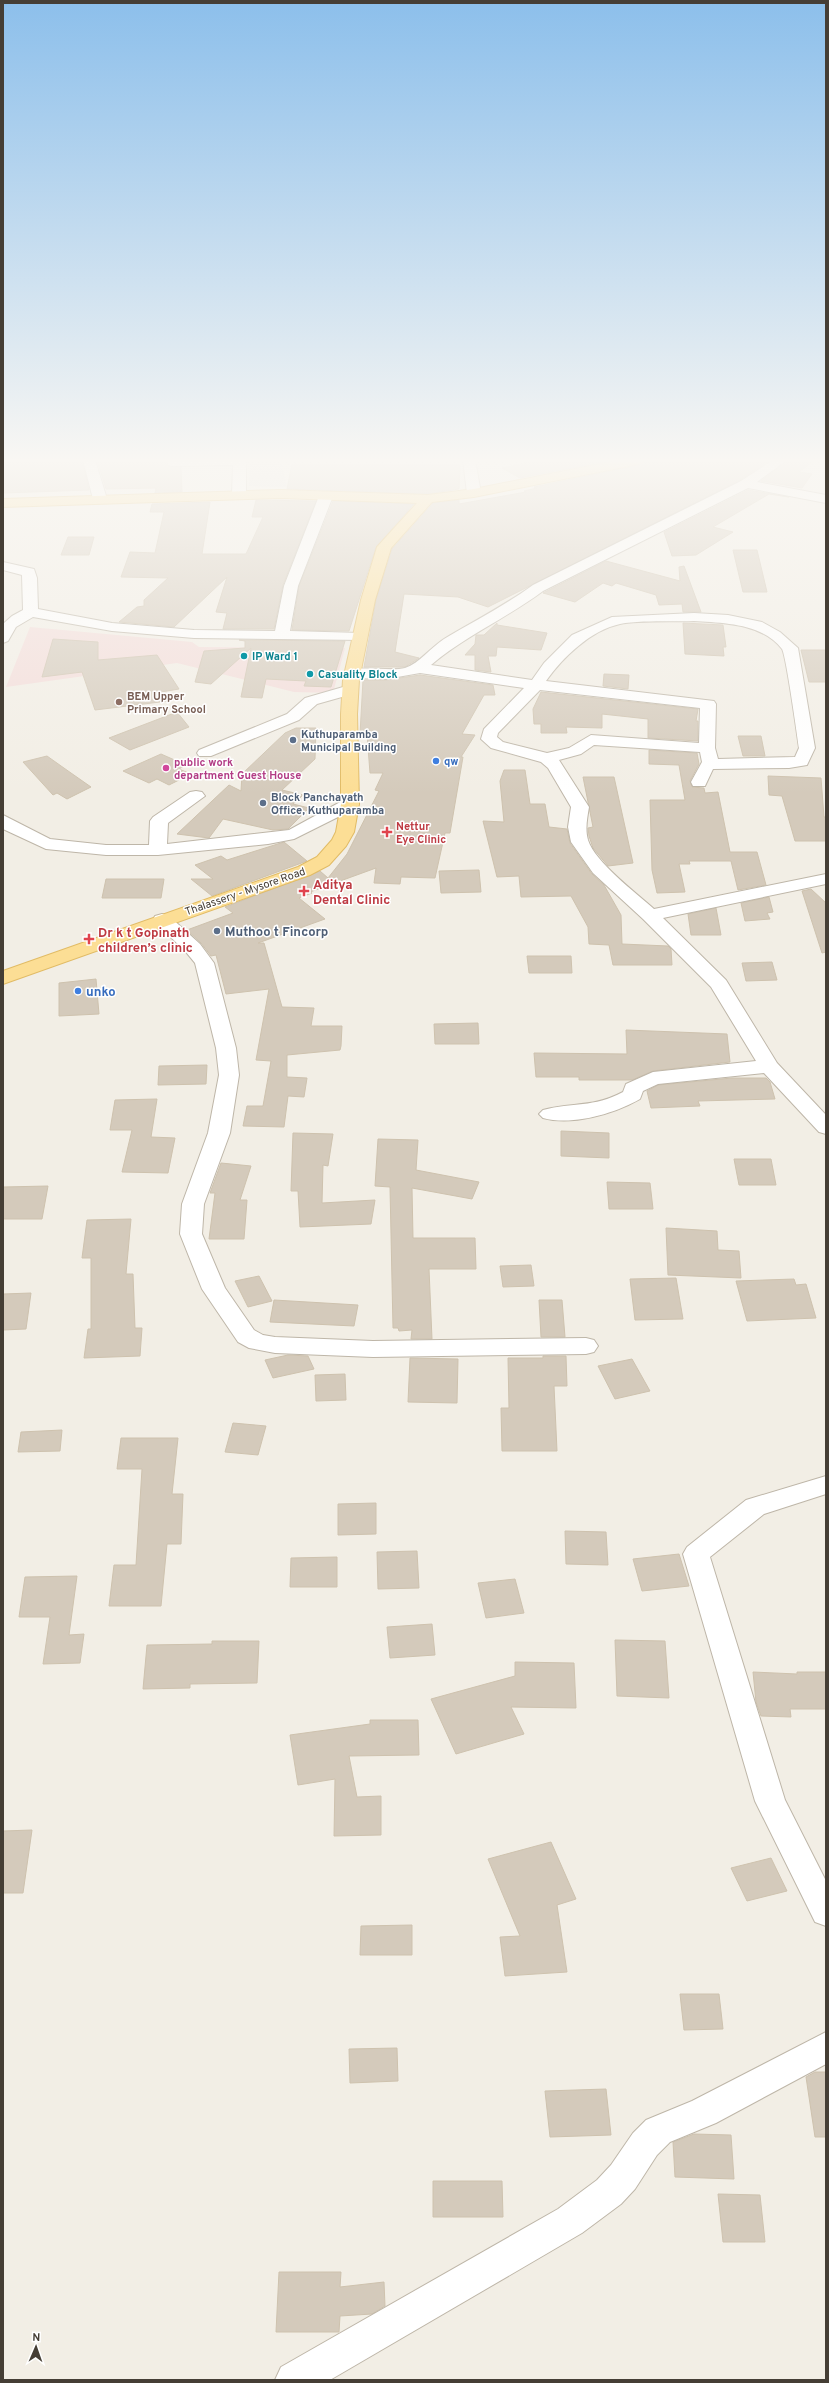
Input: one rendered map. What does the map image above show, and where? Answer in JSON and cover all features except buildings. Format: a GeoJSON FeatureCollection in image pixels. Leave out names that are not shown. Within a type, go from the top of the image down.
{"type":"FeatureCollection","features":[{"type":"Feature","properties":{"kind":"main road","name":"Thalassery - Mysore Road"},"geometry":{"type":"LineString","coordinates":[[3,978],[315,866],[340,842],[345,832],[350,804],[351,681],[360,637],[378,571]]}},
{"type":"Feature","properties":{"kind":"street"},"geometry":{"type":"LineString","coordinates":[[26,571],[29,572],[31,583],[28,599],[31,612]]}},
{"type":"Feature","properties":{"kind":"street"},"geometry":{"type":"LineString","coordinates":[[282,636],[291,586],[297,571]]}},
{"type":"Feature","properties":{"kind":"street"},"geometry":{"type":"LineString","coordinates":[[205,753],[293,717],[311,702],[351,681],[408,673],[418,668],[448,643],[511,608],[538,588],[572,571]]}},
{"type":"Feature","properties":{"kind":"street"},"geometry":{"type":"LineString","coordinates":[[3,638],[6,627],[15,618],[31,612],[127,629],[194,634],[360,637]]}},
{"type":"Feature","properties":{"kind":"street"},"geometry":{"type":"LineString","coordinates":[[699,782],[706,766],[710,764],[789,763],[801,761],[806,748],[790,648],[776,635],[757,625],[728,619],[694,617],[618,620],[577,638],[561,656],[549,666],[536,685],[490,732],[489,739],[497,745],[547,758],[555,765],[580,806],[577,827],[580,842],[587,853],[599,869],[650,915],[719,984],[769,1066],[826,1128]]}},
{"type":"Feature","properties":{"kind":"street"},"geometry":{"type":"LineString","coordinates":[[418,668],[536,685],[708,704],[707,748],[710,764]]}},
{"type":"Feature","properties":{"kind":"street"},"geometry":{"type":"LineString","coordinates":[[547,758],[575,751],[591,740],[707,748]]}},
{"type":"Feature","properties":{"kind":"street"},"geometry":{"type":"LineString","coordinates":[[158,850],[159,820],[196,796]]}},
{"type":"Feature","properties":{"kind":"street"},"geometry":{"type":"LineString","coordinates":[[3,820],[10,826],[46,844],[106,850],[158,850],[268,839],[294,834],[350,804]]}},
{"type":"Feature","properties":{"kind":"street"},"geometry":{"type":"LineString","coordinates":[[650,915],[826,879]]}},
{"type":"Feature","properties":{"kind":"street"},"geometry":{"type":"LineString","coordinates":[[162,920],[193,948],[204,963],[226,1048],[229,1075],[219,1134],[193,1204],[191,1234],[214,1289],[246,1336],[257,1342],[275,1345],[373,1349],[586,1346]]}},
{"type":"Feature","properties":{"kind":"street"},"geometry":{"type":"LineString","coordinates":[[550,1114],[595,1112],[633,1096],[632,1088],[653,1078],[769,1066]]}},
{"type":"Feature","properties":{"kind":"street"},"geometry":{"type":"LineString","coordinates":[[826,1485],[755,1508],[696,1554],[770,1801],[826,1912]]}},
{"type":"Feature","properties":{"kind":"street"},"geometry":{"type":"LineString","coordinates":[[294,2380],[570,2221],[609,2192],[623,2177],[645,2144],[658,2131],[704,2112],[826,2047]]}},
{"type":"Feature","properties":{"kind":"shaded area"},"geometry":{"type":"Polygon","coordinates":[[[30,627],[192,642],[199,647],[345,648],[333,693],[294,692],[177,663],[6,687],[30,627]]]}},
{"type":"Feature","properties":{"kind":"place","name":"IP Ward 1"},"geometry":{"type":"Point","coordinates":[244,656]}},
{"type":"Feature","properties":{"kind":"place","name":"Casuality Block"},"geometry":{"type":"Point","coordinates":[310,674]}},
{"type":"Feature","properties":{"kind":"place","name":"BEM Upper Primary School"},"geometry":{"type":"Point","coordinates":[119,702]}},
{"type":"Feature","properties":{"kind":"place","name":"Kuthuparamba Municipal Building"},"geometry":{"type":"Point","coordinates":[293,740]}},
{"type":"Feature","properties":{"kind":"place","name":"qw"},"geometry":{"type":"Point","coordinates":[436,761]}},
{"type":"Feature","properties":{"kind":"place","name":"public work department Guest House"},"geometry":{"type":"Point","coordinates":[166,768]}},
{"type":"Feature","properties":{"kind":"place","name":"Block Panchayath Office, Kuthuparamba"},"geometry":{"type":"Point","coordinates":[263,803]}},
{"type":"Feature","properties":{"kind":"place","name":"Nettur Eye Clinic"},"geometry":{"type":"Point","coordinates":[387,832]}},
{"type":"Feature","properties":{"kind":"place","name":"Aditya Dental Clinic"},"geometry":{"type":"Point","coordinates":[304,891]}},
{"type":"Feature","properties":{"kind":"place","name":"Muthoo t Fincorp"},"geometry":{"type":"Point","coordinates":[217,931]}},
{"type":"Feature","properties":{"kind":"place","name":"Dr k t Gopinath children’s clinic"},"geometry":{"type":"Point","coordinates":[89,939]}},
{"type":"Feature","properties":{"kind":"place","name":"unko"},"geometry":{"type":"Point","coordinates":[78,991]}}]}
